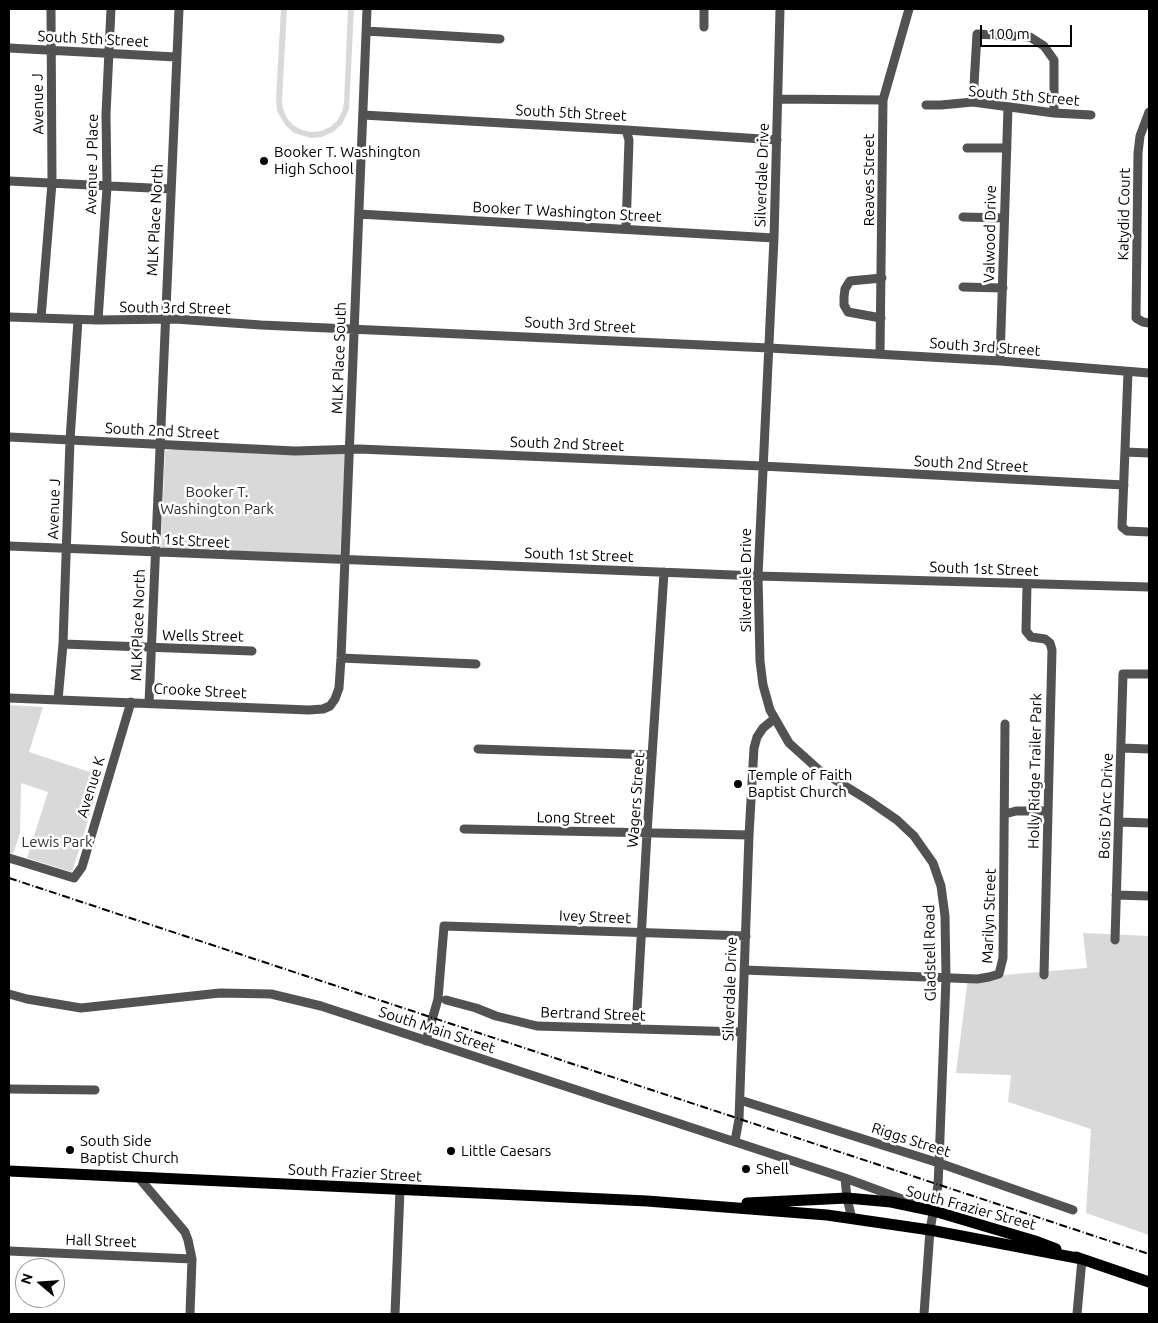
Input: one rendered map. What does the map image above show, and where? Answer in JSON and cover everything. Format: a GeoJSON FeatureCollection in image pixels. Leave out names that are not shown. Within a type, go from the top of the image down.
{"type":"FeatureCollection","features":[{"type":"Feature","properties":{"kind":"main road","name":"South Frazier Street"},"geometry":{"type":"LineString","coordinates":[[9,1171],[647,1201],[827,1215],[930,1230],[1082,1259]]}},
{"type":"Feature","properties":{"kind":"main road","name":"South Frazier Street"},"geometry":{"type":"LineString","coordinates":[[700,1205],[847,1198],[891,1202],[934,1211],[1035,1241],[1149,1282]]}},
{"type":"Feature","properties":{"kind":"street","name":"Avenue J"},"geometry":{"type":"LineString","coordinates":[[41,318],[52,183],[52,9]]}},
{"type":"Feature","properties":{"kind":"street","name":"Avenue J Place"},"geometry":{"type":"LineString","coordinates":[[98,320],[107,187],[106,114],[111,9]]}},
{"type":"Feature","properties":{"kind":"street","name":"MLK Place North"},"geometry":{"type":"LineString","coordinates":[[149,702],[179,9]]}},
{"type":"Feature","properties":{"kind":"street","name":"MLK Place South"},"geometry":{"type":"LineString","coordinates":[[330,706],[339,688],[341,658],[367,9]]}},
{"type":"Feature","properties":{"kind":"street"},"geometry":{"type":"LineString","coordinates":[[704,9],[704,27]]}},
{"type":"Feature","properties":{"kind":"street","name":"Silverdale Drive"},"geometry":{"type":"LineString","coordinates":[[735,1141],[740,1100],[748,835],[754,748],[760,732],[774,719],[763,685],[760,661],[758,576],[774,238],[780,9]]}},
{"type":"Feature","properties":{"kind":"street","name":"Reaves Street"},"geometry":{"type":"LineString","coordinates":[[880,354],[884,100],[909,9]]}},
{"type":"Feature","properties":{"kind":"street"},"geometry":{"type":"LineString","coordinates":[[366,31],[500,39]]}},
{"type":"Feature","properties":{"kind":"street"},"geometry":{"type":"LineString","coordinates":[[973,102],[977,34],[1030,37],[1044,46],[1054,60],[1054,113]]}},
{"type":"Feature","properties":{"kind":"street","name":"South 5th Street"},"geometry":{"type":"LineString","coordinates":[[9,48],[176,57]]}},
{"type":"Feature","properties":{"kind":"street"},"geometry":{"type":"LineString","coordinates":[[778,99],[884,100]]}},
{"type":"Feature","properties":{"kind":"street","name":"South 5th Street"},"geometry":{"type":"LineString","coordinates":[[926,105],[973,102],[1054,113],[1090,115]]}},
{"type":"Feature","properties":{"kind":"street","name":"Valwood Drive"},"geometry":{"type":"LineString","coordinates":[[1000,361],[1008,107]]}},
{"type":"Feature","properties":{"kind":"street","name":"Katydid Court"},"geometry":{"type":"LineString","coordinates":[[1149,112],[1140,136],[1138,153],[1136,318],[1149,323]]}},
{"type":"Feature","properties":{"kind":"street","name":"South 5th Street"},"geometry":{"type":"LineString","coordinates":[[363,115],[777,140]]}},
{"type":"Feature","properties":{"kind":"street"},"geometry":{"type":"LineString","coordinates":[[626,130],[629,140],[626,229]]}},
{"type":"Feature","properties":{"kind":"street"},"geometry":{"type":"LineString","coordinates":[[967,148],[1007,148]]}},
{"type":"Feature","properties":{"kind":"street"},"geometry":{"type":"LineString","coordinates":[[9,181],[171,189]]}},
{"type":"Feature","properties":{"kind":"street","name":"Booker T Washington Street"},"geometry":{"type":"LineString","coordinates":[[359,214],[774,238]]}},
{"type":"Feature","properties":{"kind":"street"},"geometry":{"type":"LineString","coordinates":[[963,217],[1004,218]]}},
{"type":"Feature","properties":{"kind":"street"},"geometry":{"type":"LineString","coordinates":[[881,318],[848,312],[844,305],[844,297],[850,281],[882,278]]}},
{"type":"Feature","properties":{"kind":"street"},"geometry":{"type":"LineString","coordinates":[[963,287],[1003,288]]}},
{"type":"Feature","properties":{"kind":"street","name":"South 3rd Street"},"geometry":{"type":"LineString","coordinates":[[9,317],[78,320],[165,320],[769,348],[1000,361],[1149,373]]}},
{"type":"Feature","properties":{"kind":"street","name":"Avenue J"},"geometry":{"type":"LineString","coordinates":[[58,700],[63,644],[70,440],[78,320]]}},
{"type":"Feature","properties":{"kind":"street"},"geometry":{"type":"LineString","coordinates":[[1128,372],[1123,529],[1127,531],[1149,532]]}},
{"type":"Feature","properties":{"kind":"street","name":"South 2nd Street"},"geometry":{"type":"LineString","coordinates":[[9,437],[295,451],[350,449],[762,466],[1124,485]]}},
{"type":"Feature","properties":{"kind":"street"},"geometry":{"type":"LineString","coordinates":[[1125,452],[1149,453]]}},
{"type":"Feature","properties":{"kind":"street","name":"South 1st Street"},"geometry":{"type":"LineString","coordinates":[[9,546],[758,576],[1149,588]]}},
{"type":"Feature","properties":{"kind":"street","name":"Wagers Street"},"geometry":{"type":"LineString","coordinates":[[636,1029],[664,572]]}},
{"type":"Feature","properties":{"kind":"street","name":"Holly Ridge Trailer Park"},"geometry":{"type":"LineString","coordinates":[[1027,584],[1026,631],[1032,637],[1045,639],[1050,643],[1052,650],[1044,975]]}},
{"type":"Feature","properties":{"kind":"street","name":"Wells Street"},"geometry":{"type":"LineString","coordinates":[[63,644],[151,649],[252,651]]}},
{"type":"Feature","properties":{"kind":"street"},"geometry":{"type":"LineString","coordinates":[[341,658],[476,664]]}},
{"type":"Feature","properties":{"kind":"street","name":"Bois D'Arc Drive"},"geometry":{"type":"LineString","coordinates":[[1115,940],[1123,674],[1149,674]]}},
{"type":"Feature","properties":{"kind":"street","name":"Crooke Street"},"geometry":{"type":"LineString","coordinates":[[9,698],[149,702],[308,710],[323,709],[330,706]]}},
{"type":"Feature","properties":{"kind":"street","name":"Avenue K"},"geometry":{"type":"LineString","coordinates":[[9,858],[74,878],[82,867],[131,702]]}},
{"type":"Feature","properties":{"kind":"street","name":"Gladstell Road"},"geometry":{"type":"LineString","coordinates":[[774,719],[789,743],[802,756],[819,770],[897,820],[914,836],[932,863],[941,886],[944,909],[946,978],[939,1163],[930,1230],[924,1314]]}},
{"type":"Feature","properties":{"kind":"street","name":"Marilyn Street"},"geometry":{"type":"LineString","coordinates":[[744,970],[977,979],[999,974],[1003,958],[1005,724]]}},
{"type":"Feature","properties":{"kind":"street"},"geometry":{"type":"LineString","coordinates":[[478,748],[652,755]]}},
{"type":"Feature","properties":{"kind":"street"},"geometry":{"type":"LineString","coordinates":[[1122,748],[1149,749]]}},
{"type":"Feature","properties":{"kind":"street"},"geometry":{"type":"LineString","coordinates":[[1005,814],[1016,811],[1048,811]]}},
{"type":"Feature","properties":{"kind":"street"},"geometry":{"type":"LineString","coordinates":[[1119,822],[1149,823]]}},
{"type":"Feature","properties":{"kind":"street","name":"Long Street"},"geometry":{"type":"LineString","coordinates":[[464,829],[748,835]]}},
{"type":"Feature","properties":{"kind":"street"},"geometry":{"type":"LineString","coordinates":[[1116,895],[1149,896]]}},
{"type":"Feature","properties":{"kind":"street","name":"Ivey Street"},"geometry":{"type":"LineString","coordinates":[[426,1041],[438,999],[444,926],[746,936]]}},
{"type":"Feature","properties":{"kind":"street","name":"South Main Street"},"geometry":{"type":"LineString","coordinates":[[9,994],[27,1000],[81,1008],[220,993],[271,994],[321,1006],[735,1141],[845,1178],[934,1211]]}},
{"type":"Feature","properties":{"kind":"street","name":"Bertrand Street"},"geometry":{"type":"LineString","coordinates":[[446,1000],[476,1008],[496,1016],[538,1026],[742,1032]]}},
{"type":"Feature","properties":{"kind":"street"},"geometry":{"type":"LineString","coordinates":[[9,1089],[95,1090]]}},
{"type":"Feature","properties":{"kind":"street","name":"Riggs Street"},"geometry":{"type":"LineString","coordinates":[[740,1100],[939,1163],[1073,1210]]}},
{"type":"Feature","properties":{"kind":"street"},"geometry":{"type":"LineString","coordinates":[[139,1178],[179,1225],[188,1240],[192,1259],[190,1314]]}},
{"type":"Feature","properties":{"kind":"street"},"geometry":{"type":"LineString","coordinates":[[845,1178],[852,1218]]}},
{"type":"Feature","properties":{"kind":"street"},"geometry":{"type":"LineString","coordinates":[[395,1314],[400,1190]]}},
{"type":"Feature","properties":{"kind":"street","name":"Hall Street"},"geometry":{"type":"LineString","coordinates":[[9,1251],[192,1259]]}},
{"type":"Feature","properties":{"kind":"street"},"geometry":{"type":"LineString","coordinates":[[1077,1314],[1082,1259]]}},
{"type":"Feature","properties":{"kind":"green space"},"geometry":{"type":"Polygon","coordinates":[[[281,9],[287,9],[283,109],[293,125],[311,132],[321,131],[330,127],[337,121],[342,112],[348,9],[354,9],[349,109],[342,124],[333,132],[322,137],[311,138],[294,133],[286,126],[277,111],[281,9]]]}},
{"type":"Feature","properties":{"kind":"green space","name":"Booker T. Washington Park"},"geometry":{"type":"Polygon","coordinates":[[[176,449],[288,455],[345,454],[340,555],[162,548],[165,451],[176,449]]]}},
{"type":"Feature","properties":{"kind":"green space","name":"Lewis Park"},"geometry":{"type":"Polygon","coordinates":[[[9,705],[43,707],[29,752],[102,776],[72,872],[27,858],[48,792],[21,783],[20,833],[13,854],[9,852],[9,705]]]}},
{"type":"Feature","properties":{"kind":"green space"},"geometry":{"type":"Polygon","coordinates":[[[1083,933],[1149,936],[1149,1235],[1086,1213],[1091,1129],[1008,1102],[1011,1075],[956,1073],[968,978],[1087,968],[1083,933]]]}},
{"type":"Feature","properties":{"kind":"railway"},"geometry":{"type":"LineString","coordinates":[[9,878],[1149,1254]]}},
{"type":"Feature","properties":{"kind":"place","name":"Booker T. Washington High School"},"geometry":{"type":"Point","coordinates":[264,161]}},
{"type":"Feature","properties":{"kind":"place","name":"Temple of Faith Baptist Church"},"geometry":{"type":"Point","coordinates":[738,784]}},
{"type":"Feature","properties":{"kind":"place","name":"South Side Baptist Church"},"geometry":{"type":"Point","coordinates":[70,1150]}},
{"type":"Feature","properties":{"kind":"place","name":"Little Caesars"},"geometry":{"type":"Point","coordinates":[451,1151]}},
{"type":"Feature","properties":{"kind":"place","name":"Shell"},"geometry":{"type":"Point","coordinates":[746,1169]}}]}
